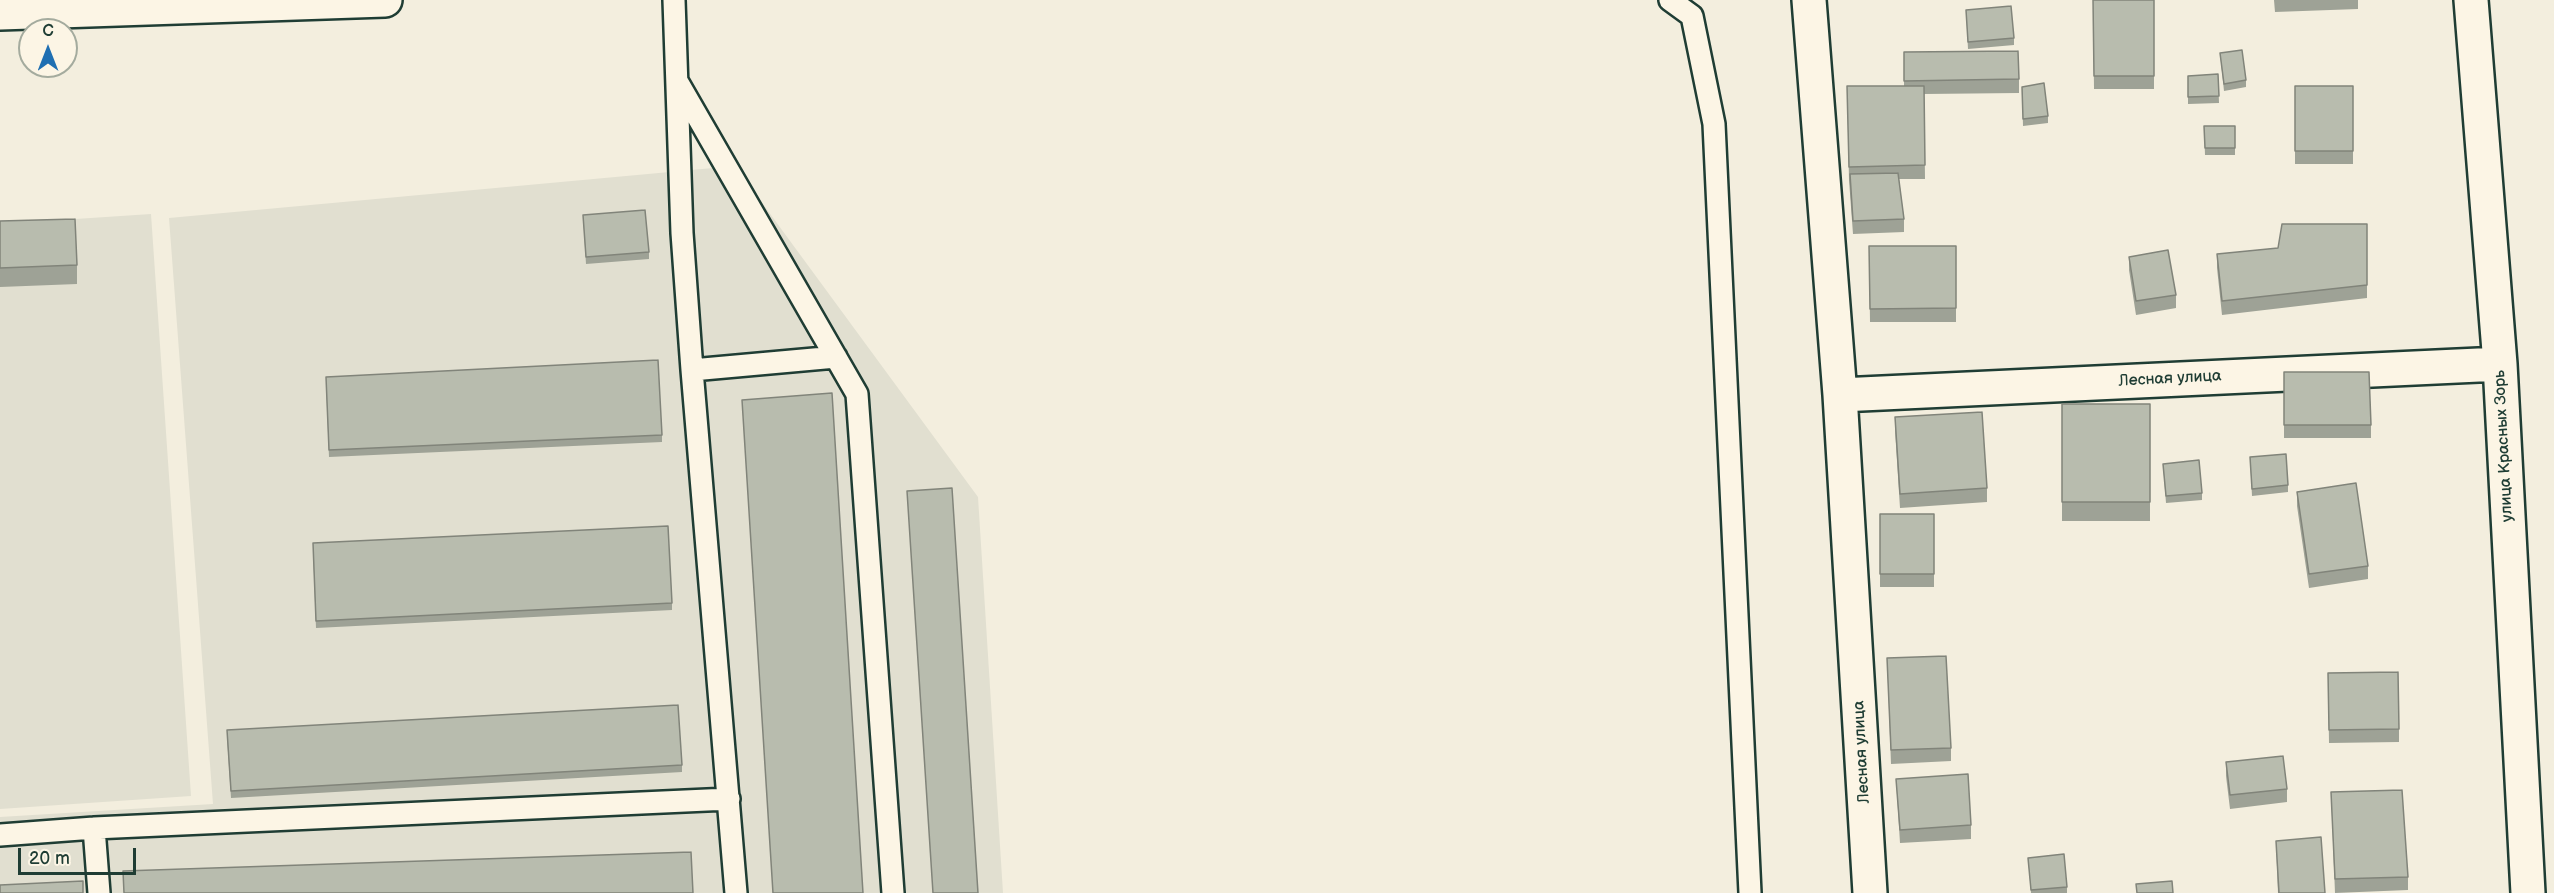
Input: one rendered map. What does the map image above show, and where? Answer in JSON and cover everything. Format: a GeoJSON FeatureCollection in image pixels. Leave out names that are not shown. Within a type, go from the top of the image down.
{"type":"FeatureCollection","features":[{"type":"Feature","properties":{"kind":"street"},"geometry":{"type":"LineString","coordinates":[[0,13],[385,0]]}},
{"type":"Feature","properties":{"kind":"street","name":"Лесная улица"},"geometry":{"type":"LineString","coordinates":[[1809,0],[1840,395],[1870,893]]}},
{"type":"Feature","properties":{"kind":"street","name":"улица Красных Зорь"},"geometry":{"type":"LineString","coordinates":[[2471,0],[2500,364],[2528,893]]}},
{"type":"Feature","properties":{"kind":"street","name":"Лесная улица"},"geometry":{"type":"LineString","coordinates":[[1840,395],[2500,364]]}},
{"type":"Feature","properties":{"kind":"lane"},"geometry":{"type":"LineString","coordinates":[[674,0],[675,77],[692,370],[736,893]]}},
{"type":"Feature","properties":{"kind":"lane"},"geometry":{"type":"LineString","coordinates":[[1670,0],[1692,16],[1714,124],[1750,893]]}},
{"type":"Feature","properties":{"kind":"lane"},"geometry":{"type":"LineString","coordinates":[[675,77],[857,394],[893,893]]}},
{"type":"Feature","properties":{"kind":"lane"},"geometry":{"type":"LineString","coordinates":[[692,370],[836,357]]}},
{"type":"Feature","properties":{"kind":"lane"},"geometry":{"type":"LineString","coordinates":[[0,835],[94,828],[729,799]]}},
{"type":"Feature","properties":{"kind":"lane"},"geometry":{"type":"LineString","coordinates":[[94,828],[99,893]]}},
{"type":"Feature","properties":{"kind":"shaded area"},"geometry":{"type":"Polygon","coordinates":[[[735,166],[978,497],[1003,893],[0,893],[0,817],[213,804],[169,218],[735,166]]]}},
{"type":"Feature","properties":{"kind":"shaded area"},"geometry":{"type":"Polygon","coordinates":[[[151,214],[191,796],[0,809],[0,224],[151,214]]]}},
{"type":"Feature","properties":{"kind":"building"},"geometry":{"type":"Polygon","coordinates":[[[2093,0],[2154,0],[2154,76],[2094,76],[2093,0]]]}},
{"type":"Feature","properties":{"kind":"building"},"geometry":{"type":"Polygon","coordinates":[[[2011,6],[2014,38],[1968,42],[1966,10],[2011,6]]]}},
{"type":"Feature","properties":{"kind":"building"},"geometry":{"type":"Polygon","coordinates":[[[2242,50],[2246,80],[2224,84],[2220,53],[2242,50]]]}},
{"type":"Feature","properties":{"kind":"building"},"geometry":{"type":"Polygon","coordinates":[[[2018,51],[2019,79],[1904,81],[1904,52],[2018,51]]]}},
{"type":"Feature","properties":{"kind":"building"},"geometry":{"type":"Polygon","coordinates":[[[2218,74],[2219,96],[2188,97],[2188,76],[2218,74]]]}},
{"type":"Feature","properties":{"kind":"building"},"geometry":{"type":"Polygon","coordinates":[[[2044,83],[2048,116],[2023,119],[2022,87],[2044,83]]]}},
{"type":"Feature","properties":{"kind":"building"},"geometry":{"type":"Polygon","coordinates":[[[1847,86],[1924,86],[1925,165],[1849,167],[1847,86]]]}},
{"type":"Feature","properties":{"kind":"building"},"geometry":{"type":"Polygon","coordinates":[[[2295,86],[2353,86],[2353,151],[2295,151],[2295,86]]]}},
{"type":"Feature","properties":{"kind":"building"},"geometry":{"type":"Polygon","coordinates":[[[2204,126],[2235,126],[2235,148],[2205,148],[2204,126]]]}},
{"type":"Feature","properties":{"kind":"building"},"geometry":{"type":"Polygon","coordinates":[[[1898,173],[1904,219],[1853,221],[1850,174],[1898,173]]]}},
{"type":"Feature","properties":{"kind":"building"},"geometry":{"type":"Polygon","coordinates":[[[645,210],[649,252],[586,257],[583,215],[645,210]]]}},
{"type":"Feature","properties":{"kind":"building"},"geometry":{"type":"Polygon","coordinates":[[[75,219],[77,265],[0,268],[0,221],[75,219]]]}},
{"type":"Feature","properties":{"kind":"building"},"geometry":{"type":"Polygon","coordinates":[[[2282,224],[2367,224],[2367,285],[2222,301],[2217,254],[2278,248],[2282,224]]]}},
{"type":"Feature","properties":{"kind":"building"},"geometry":{"type":"Polygon","coordinates":[[[1869,246],[1956,246],[1956,308],[1870,309],[1869,246]]]}},
{"type":"Feature","properties":{"kind":"building"},"geometry":{"type":"Polygon","coordinates":[[[2168,250],[2176,295],[2136,301],[2129,257],[2168,250]]]}},
{"type":"Feature","properties":{"kind":"building"},"geometry":{"type":"Polygon","coordinates":[[[658,360],[662,435],[329,450],[326,377],[658,360]]]}},
{"type":"Feature","properties":{"kind":"building"},"geometry":{"type":"Polygon","coordinates":[[[2284,372],[2369,372],[2371,425],[2284,425],[2284,372]]]}},
{"type":"Feature","properties":{"kind":"building"},"geometry":{"type":"Polygon","coordinates":[[[832,393],[863,893],[773,893],[742,400],[832,393]]]}},
{"type":"Feature","properties":{"kind":"building"},"geometry":{"type":"Polygon","coordinates":[[[2062,404],[2150,404],[2150,502],[2062,502],[2062,404]]]}},
{"type":"Feature","properties":{"kind":"building"},"geometry":{"type":"Polygon","coordinates":[[[1982,412],[1987,488],[1900,494],[1895,417],[1982,412]]]}},
{"type":"Feature","properties":{"kind":"building"},"geometry":{"type":"Polygon","coordinates":[[[2286,454],[2288,485],[2252,489],[2250,457],[2286,454]]]}},
{"type":"Feature","properties":{"kind":"building"},"geometry":{"type":"Polygon","coordinates":[[[2199,460],[2202,493],[2166,496],[2163,464],[2199,460]]]}},
{"type":"Feature","properties":{"kind":"building"},"geometry":{"type":"Polygon","coordinates":[[[2356,483],[2368,566],[2309,574],[2297,492],[2356,483]]]}},
{"type":"Feature","properties":{"kind":"building"},"geometry":{"type":"Polygon","coordinates":[[[952,488],[978,893],[933,893],[907,491],[952,488]]]}},
{"type":"Feature","properties":{"kind":"building"},"geometry":{"type":"Polygon","coordinates":[[[1880,514],[1934,514],[1934,574],[1880,574],[1880,514]]]}},
{"type":"Feature","properties":{"kind":"building"},"geometry":{"type":"Polygon","coordinates":[[[668,526],[672,603],[316,621],[313,543],[668,526]]]}},
{"type":"Feature","properties":{"kind":"building"},"geometry":{"type":"Polygon","coordinates":[[[1946,656],[1951,748],[1891,750],[1887,658],[1946,656]]]}},
{"type":"Feature","properties":{"kind":"building"},"geometry":{"type":"Polygon","coordinates":[[[2398,672],[2399,729],[2329,730],[2328,673],[2398,672]]]}},
{"type":"Feature","properties":{"kind":"building"},"geometry":{"type":"Polygon","coordinates":[[[678,705],[682,765],[231,791],[227,730],[678,705]]]}},
{"type":"Feature","properties":{"kind":"building"},"geometry":{"type":"Polygon","coordinates":[[[2283,756],[2287,789],[2230,795],[2226,762],[2283,756]]]}},
{"type":"Feature","properties":{"kind":"building"},"geometry":{"type":"Polygon","coordinates":[[[1968,774],[1971,825],[1900,830],[1896,779],[1968,774]]]}},
{"type":"Feature","properties":{"kind":"building"},"geometry":{"type":"Polygon","coordinates":[[[2402,790],[2408,877],[2335,879],[2331,792],[2402,790]]]}},
{"type":"Feature","properties":{"kind":"building"},"geometry":{"type":"Polygon","coordinates":[[[2321,837],[2325,893],[2279,893],[2276,841],[2321,837]]]}},
{"type":"Feature","properties":{"kind":"building"},"geometry":{"type":"Polygon","coordinates":[[[691,852],[693,893],[124,893],[123,871],[691,852]]]}},
{"type":"Feature","properties":{"kind":"building"},"geometry":{"type":"Polygon","coordinates":[[[2064,854],[2067,887],[2031,890],[2028,858],[2064,854]]]}},
{"type":"Feature","properties":{"kind":"building"},"geometry":{"type":"Polygon","coordinates":[[[83,881],[83,893],[0,893],[0,885],[83,881]]]}},
{"type":"Feature","properties":{"kind":"building"},"geometry":{"type":"Polygon","coordinates":[[[2172,881],[2173,893],[2137,893],[2136,884],[2172,881]]]}}]}
